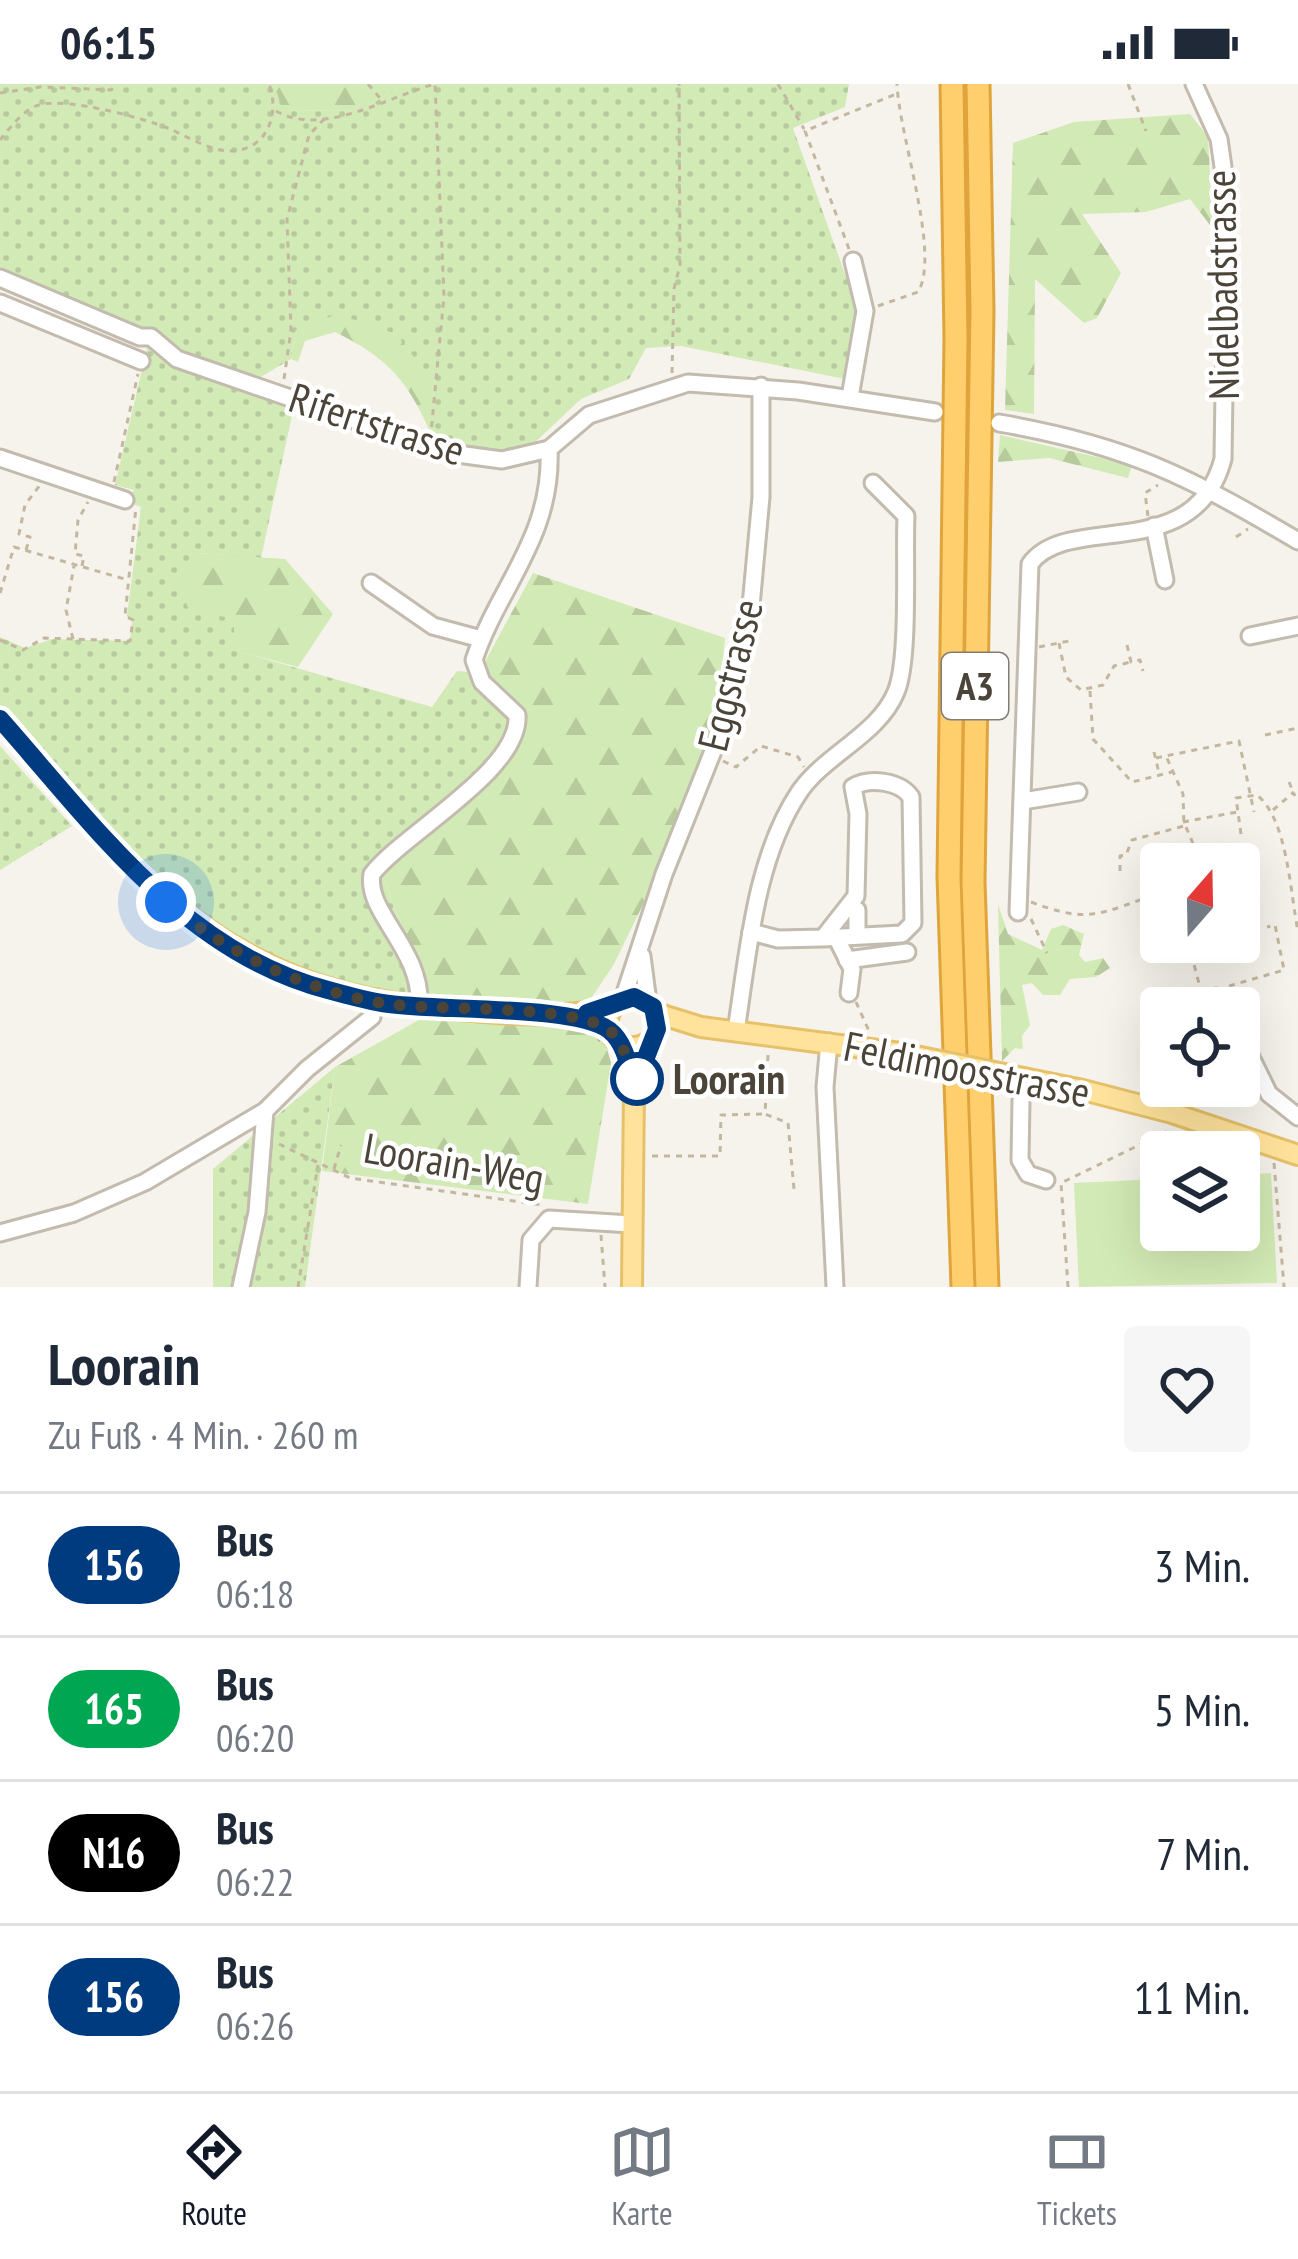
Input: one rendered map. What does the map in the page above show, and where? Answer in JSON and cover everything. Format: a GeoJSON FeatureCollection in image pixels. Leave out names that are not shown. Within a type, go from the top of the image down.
{"type":"FeatureCollection","features":[{"type":"Feature","properties":{"kind":"highway","name":"A3"},"geometry":{"type":"LineString","coordinates":[[952,84],[956,314],[949,877],[963,1287]]}},
{"type":"Feature","properties":{"kind":"highway","name":"A3"},"geometry":{"type":"LineString","coordinates":[[978,84],[982,311],[974,882],[987,1287]]}},
{"type":"Feature","properties":{"kind":"main road"},"geometry":{"type":"LineString","coordinates":[[0,719],[127,862],[214,938],[321,988],[419,1007],[566,1017],[610,1039],[634,1088]]}},
{"type":"Feature","properties":{"kind":"main road"},"geometry":{"type":"LineString","coordinates":[[610,1039],[618,1003]]}},
{"type":"Feature","properties":{"kind":"main road","name":"Feldimoosstrasse"},"geometry":{"type":"LineString","coordinates":[[566,1017],[618,1003],[652,1007],[701,1028]]}},
{"type":"Feature","properties":{"kind":"main road"},"geometry":{"type":"LineString","coordinates":[[632,1287],[634,1088],[651,1039],[652,1007]]}},
{"type":"Feature","properties":{"kind":"main road","name":"Feldimoosstrasse"},"geometry":{"type":"LineString","coordinates":[[610,1039],[651,1039],[701,1028],[901,1053],[1083,1090],[1298,1154]]}},
{"type":"Feature","properties":{"kind":"street","name":"Nidelbadstrasse"},"geometry":{"type":"LineString","coordinates":[[1194,84],[1219,140],[1227,195],[1223,459],[1209,488]]}},
{"type":"Feature","properties":{"kind":"street"},"geometry":{"type":"LineString","coordinates":[[850,397],[865,311],[853,261]]}},
{"type":"Feature","properties":{"kind":"street","name":"Rifertstrasse"},"geometry":{"type":"LineString","coordinates":[[0,278],[152,337],[177,359],[429,446],[502,460],[549,449],[589,415],[688,383],[761,386],[935,412]]}},
{"type":"Feature","properties":{"kind":"street"},"geometry":{"type":"LineString","coordinates":[[0,303],[139,368]]}},
{"type":"Feature","properties":{"kind":"street"},"geometry":{"type":"LineString","coordinates":[[70,332],[79,311]]}},
{"type":"Feature","properties":{"kind":"street","name":"Eggstrasse"},"geometry":{"type":"LineString","coordinates":[[618,1003],[642,953],[664,874],[712,756],[751,606],[761,496],[761,386]]}},
{"type":"Feature","properties":{"kind":"street"},"geometry":{"type":"LineString","coordinates":[[999,423],[1099,444],[1180,473],[1298,541]]}},
{"type":"Feature","properties":{"kind":"street"},"geometry":{"type":"LineString","coordinates":[[419,1007],[421,980],[370,882],[376,868],[496,764],[514,734],[517,715],[475,672],[481,639],[528,554],[542,507],[549,449]]}},
{"type":"Feature","properties":{"kind":"street"},"geometry":{"type":"LineString","coordinates":[[0,458],[125,500]]}},
{"type":"Feature","properties":{"kind":"street"},"geometry":{"type":"LineString","coordinates":[[736,1031],[752,932],[790,807],[813,778],[888,708],[900,682],[906,516],[873,483]]}},
{"type":"Feature","properties":{"kind":"street"},"geometry":{"type":"LineString","coordinates":[[1018,904],[1026,579],[1037,554],[1183,518],[1209,488]]}},
{"type":"Feature","properties":{"kind":"street"},"geometry":{"type":"LineString","coordinates":[[1152,526],[1165,580]]}},
{"type":"Feature","properties":{"kind":"street"},"geometry":{"type":"LineString","coordinates":[[371,583],[433,626],[481,639]]}},
{"type":"Feature","properties":{"kind":"street"},"geometry":{"type":"LineString","coordinates":[[1250,636],[1298,626]]}},
{"type":"Feature","properties":{"kind":"street"},"geometry":{"type":"LineString","coordinates":[[752,932],[778,939],[857,936],[902,934],[913,923],[911,797],[897,784],[860,782],[853,788],[858,814],[856,896],[829,937]]}},
{"type":"Feature","properties":{"kind":"street"},"geometry":{"type":"LineString","coordinates":[[1023,802],[1078,792]]}},
{"type":"Feature","properties":{"kind":"street"},"geometry":{"type":"LineString","coordinates":[[857,910],[857,936]]}},
{"type":"Feature","properties":{"kind":"street"},"geometry":{"type":"LineString","coordinates":[[829,937],[852,969],[849,993]]}},
{"type":"Feature","properties":{"kind":"street"},"geometry":{"type":"LineString","coordinates":[[847,959],[907,952]]}},
{"type":"Feature","properties":{"kind":"street","name":"Eggstrasse"},"geometry":{"type":"LineString","coordinates":[[642,953],[652,1007]]}},
{"type":"Feature","properties":{"kind":"street"},"geometry":{"type":"LineString","coordinates":[[0,1233],[74,1213],[145,1181],[266,1111],[307,1069],[372,1017]]}},
{"type":"Feature","properties":{"kind":"street"},"geometry":{"type":"LineString","coordinates":[[829,1042],[825,1087],[835,1287]]}},
{"type":"Feature","properties":{"kind":"street"},"geometry":{"type":"LineString","coordinates":[[1260,1074],[1270,1094],[1298,1118]]}},
{"type":"Feature","properties":{"kind":"street"},"geometry":{"type":"LineString","coordinates":[[1021,1100],[1019,1160],[1028,1174],[1046,1180]]}},
{"type":"Feature","properties":{"kind":"street"},"geometry":{"type":"LineString","coordinates":[[241,1287],[257,1212],[266,1111]]}},
{"type":"Feature","properties":{"kind":"street"},"geometry":{"type":"LineString","coordinates":[[528,1287],[537,1228],[549,1219],[631,1223]]}},
{"type":"Feature","properties":{"kind":"path"},"geometry":{"type":"LineString","coordinates":[[0,93],[40,87],[111,90],[117,84]]}},
{"type":"Feature","properties":{"kind":"path"},"geometry":{"type":"LineString","coordinates":[[0,140],[33,107],[62,104],[151,122],[235,151],[265,134],[276,111],[269,84]]}},
{"type":"Feature","properties":{"kind":"path"},"geometry":{"type":"LineString","coordinates":[[368,84],[381,99]]}},
{"type":"Feature","properties":{"kind":"path"},"geometry":{"type":"LineString","coordinates":[[276,111],[287,117],[363,114],[381,99],[436,84],[444,296],[429,446]]}},
{"type":"Feature","properties":{"kind":"path"},"geometry":{"type":"LineString","coordinates":[[672,373],[674,289],[680,265],[679,84]]}},
{"type":"Feature","properties":{"kind":"path"},"geometry":{"type":"LineString","coordinates":[[778,84],[805,131],[853,261]]}},
{"type":"Feature","properties":{"kind":"path"},"geometry":{"type":"LineString","coordinates":[[865,311],[918,292],[923,284],[926,231],[899,127],[897,84]]}},
{"type":"Feature","properties":{"kind":"path"},"geometry":{"type":"LineString","coordinates":[[1128,84],[1147,131]]}},
{"type":"Feature","properties":{"kind":"path"},"geometry":{"type":"LineString","coordinates":[[805,131],[898,93]]}},
{"type":"Feature","properties":{"kind":"path"},"geometry":{"type":"LineString","coordinates":[[278,392],[289,369],[287,219],[309,135],[326,117]]}},
{"type":"Feature","properties":{"kind":"path"},"geometry":{"type":"LineString","coordinates":[[114,486],[139,368]]}},
{"type":"Feature","properties":{"kind":"path"},"geometry":{"type":"LineString","coordinates":[[1152,526],[1144,493],[1180,473]]}},
{"type":"Feature","properties":{"kind":"path"},"geometry":{"type":"LineString","coordinates":[[26,550],[29,537],[20,534],[25,505],[48,474]]}},
{"type":"Feature","properties":{"kind":"path"},"geometry":{"type":"LineString","coordinates":[[82,567],[84,556],[75,554],[78,520],[95,490]]}},
{"type":"Feature","properties":{"kind":"path"},"geometry":{"type":"LineString","coordinates":[[0,640],[23,650],[44,638],[130,641],[133,620],[125,616],[137,523]]}},
{"type":"Feature","properties":{"kind":"path"},"geometry":{"type":"LineString","coordinates":[[1236,536],[1258,527]]}},
{"type":"Feature","properties":{"kind":"path"},"geometry":{"type":"LineString","coordinates":[[0,593],[14,547],[130,581]]}},
{"type":"Feature","properties":{"kind":"path"},"geometry":{"type":"LineString","coordinates":[[74,640],[66,610],[75,565]]}},
{"type":"Feature","properties":{"kind":"path"},"geometry":{"type":"LineString","coordinates":[[1025,650],[1069,641]]}},
{"type":"Feature","properties":{"kind":"path"},"geometry":{"type":"LineString","coordinates":[[1059,644],[1066,677],[1090,691]]}},
{"type":"Feature","properties":{"kind":"path"},"geometry":{"type":"LineString","coordinates":[[1127,645],[1131,662]]}},
{"type":"Feature","properties":{"kind":"path"},"geometry":{"type":"LineString","coordinates":[[1090,691],[1103,685],[1114,666],[1140,660],[1143,671]]}},
{"type":"Feature","properties":{"kind":"path"},"geometry":{"type":"LineString","coordinates":[[1090,691],[1093,739],[1133,785],[1174,771]]}},
{"type":"Feature","properties":{"kind":"path"},"geometry":{"type":"LineString","coordinates":[[1265,735],[1298,728]]}},
{"type":"Feature","properties":{"kind":"path"},"geometry":{"type":"LineString","coordinates":[[1160,776],[1155,755],[1241,740],[1254,812]]}},
{"type":"Feature","properties":{"kind":"path"},"geometry":{"type":"LineString","coordinates":[[712,756],[736,767],[761,746],[798,757],[813,778]]}},
{"type":"Feature","properties":{"kind":"path"},"geometry":{"type":"LineString","coordinates":[[1166,756],[1183,794],[1184,824],[1193,843]]}},
{"type":"Feature","properties":{"kind":"path"},"geometry":{"type":"LineString","coordinates":[[1269,811],[1295,794],[1289,782]]}},
{"type":"Feature","properties":{"kind":"path"},"geometry":{"type":"LineString","coordinates":[[1240,834],[1236,798],[1262,798],[1298,931]]}},
{"type":"Feature","properties":{"kind":"path"},"geometry":{"type":"LineString","coordinates":[[1120,871],[1120,856],[1132,840],[1239,812]]}},
{"type":"Feature","properties":{"kind":"path"},"geometry":{"type":"LineString","coordinates":[[1018,904],[1071,916],[1098,916],[1140,899]]}},
{"type":"Feature","properties":{"kind":"path"},"geometry":{"type":"LineString","coordinates":[[1018,904],[1046,953]]}},
{"type":"Feature","properties":{"kind":"path"},"geometry":{"type":"LineString","coordinates":[[1230,987],[1234,981],[1284,970],[1275,925],[1268,927]]}},
{"type":"Feature","properties":{"kind":"path"},"geometry":{"type":"LineString","coordinates":[[849,993],[866,1015],[870,1038]]}},
{"type":"Feature","properties":{"kind":"path"},"geometry":{"type":"LineString","coordinates":[[766,1114],[768,1035]]}},
{"type":"Feature","properties":{"kind":"path"},"geometry":{"type":"LineString","coordinates":[[632,1156],[720,1156],[721,1115],[766,1114],[788,1123],[794,1189]]}},
{"type":"Feature","properties":{"kind":"path"},"geometry":{"type":"LineString","coordinates":[[1068,1287],[1061,1183],[1175,1128]]}},
{"type":"Feature","properties":{"kind":"path","name":"Loorain-Weg"},"geometry":{"type":"LineString","coordinates":[[264,1137],[350,1178],[554,1206],[568,1220]]}},
{"type":"Feature","properties":{"kind":"path"},"geometry":{"type":"LineString","coordinates":[[334,1170],[341,1145]]}},
{"type":"Feature","properties":{"kind":"path"},"geometry":{"type":"LineString","coordinates":[[1273,1159],[1284,1287]]}},
{"type":"Feature","properties":{"kind":"path"},"geometry":{"type":"LineString","coordinates":[[298,1287],[318,1163]]}},
{"type":"Feature","properties":{"kind":"path"},"geometry":{"type":"LineString","coordinates":[[600,1222],[604,1287]]}},
{"type":"Feature","properties":{"kind":"green space"},"geometry":{"type":"Polygon","coordinates":[[[0,84],[274,84],[284,111],[362,110],[404,84],[849,84],[845,107],[793,128],[857,308],[845,379],[681,346],[646,348],[629,379],[581,399],[530,447],[503,454],[435,443],[396,334],[296,330],[291,359],[254,381],[186,359],[149,330],[0,269],[0,84]]]}},
{"type":"Feature","properties":{"kind":"green space"},"geometry":{"type":"Polygon","coordinates":[[[274,84],[404,84],[362,110],[283,111],[274,84]]]}},
{"type":"Feature","properties":{"kind":"green space"},"geometry":{"type":"Polygon","coordinates":[[[1190,114],[1208,137],[1213,229],[1190,199],[1146,212],[1082,214],[1121,273],[1097,318],[1084,323],[1035,279],[1034,414],[1005,410],[1013,143],[1074,122],[1190,114]]]}},
{"type":"Feature","properties":{"kind":"green space"},"geometry":{"type":"Polygon","coordinates":[[[337,314],[396,334],[434,383],[435,443],[397,376],[355,342],[335,332],[305,341],[298,362],[291,359],[296,330],[337,314]]]}},
{"type":"Feature","properties":{"kind":"green space"},"geometry":{"type":"Polygon","coordinates":[[[149,340],[295,402],[261,558],[197,553],[235,619],[234,650],[432,707],[457,671],[479,673],[524,729],[383,877],[428,993],[383,993],[299,973],[200,917],[114,838],[0,707],[0,637],[25,648],[52,639],[130,641],[132,621],[127,616],[141,507],[127,502],[134,490],[115,485],[149,340]]]}},
{"type":"Feature","properties":{"kind":"green space"},"geometry":{"type":"Polygon","coordinates":[[[1000,435],[1132,465],[1128,478],[1049,458],[998,462],[1000,435]]]}},
{"type":"Feature","properties":{"kind":"green space"},"geometry":{"type":"Polygon","coordinates":[[[197,553],[285,559],[333,614],[298,667],[233,650],[235,619],[189,610],[177,581],[197,553]]]}},
{"type":"Feature","properties":{"kind":"green space"},"geometry":{"type":"Polygon","coordinates":[[[533,573],[725,638],[713,761],[614,964],[592,997],[611,1063],[588,1204],[322,1171],[335,1067],[435,1011],[383,877],[524,730],[479,673],[533,573]]]}},
{"type":"Feature","properties":{"kind":"green space"},"geometry":{"type":"Polygon","coordinates":[[[0,746],[72,826],[0,870],[0,746]]]}},
{"type":"Feature","properties":{"kind":"green space"},"geometry":{"type":"Polygon","coordinates":[[[998,904],[1008,934],[1042,950],[1051,929],[1063,925],[1084,934],[1079,955],[1085,962],[1103,958],[1110,968],[1096,977],[1070,979],[1060,995],[1043,995],[1032,983],[1022,985],[1030,1025],[1022,1036],[1023,1049],[1015,1048],[1002,1061],[998,904]]]}},
{"type":"Feature","properties":{"kind":"green space"},"geometry":{"type":"Polygon","coordinates":[[[335,1067],[305,1287],[213,1287],[213,1169],[335,1067]]]}},
{"type":"Feature","properties":{"kind":"green space"},"geometry":{"type":"Polygon","coordinates":[[[1271,1173],[1277,1283],[1079,1287],[1074,1183],[1140,1180],[1140,1251],[1260,1251],[1260,1174],[1271,1173]]]}},
{"type":"Feature","properties":{"kind":"bus line","name":"156"},"geometry":{"type":"LineString","coordinates":[[0,719],[166,902],[214,938],[275,971],[381,1003],[566,1017],[610,1030],[622,1045],[634,1088],[647,1043],[657,1029],[653,1007],[634,997],[587,1013]]}},
{"type":"Feature","properties":{"kind":"place","name":"Loorain"},"geometry":{"type":"Point","coordinates":[637,1079]}},
{"type":"Feature","properties":{"kind":"route"},"geometry":{"type":"LineString","coordinates":[[166,902],[235,950],[321,988],[381,1003],[566,1017],[610,1030],[622,1045],[634,1088],[637,1079]]}}]}
